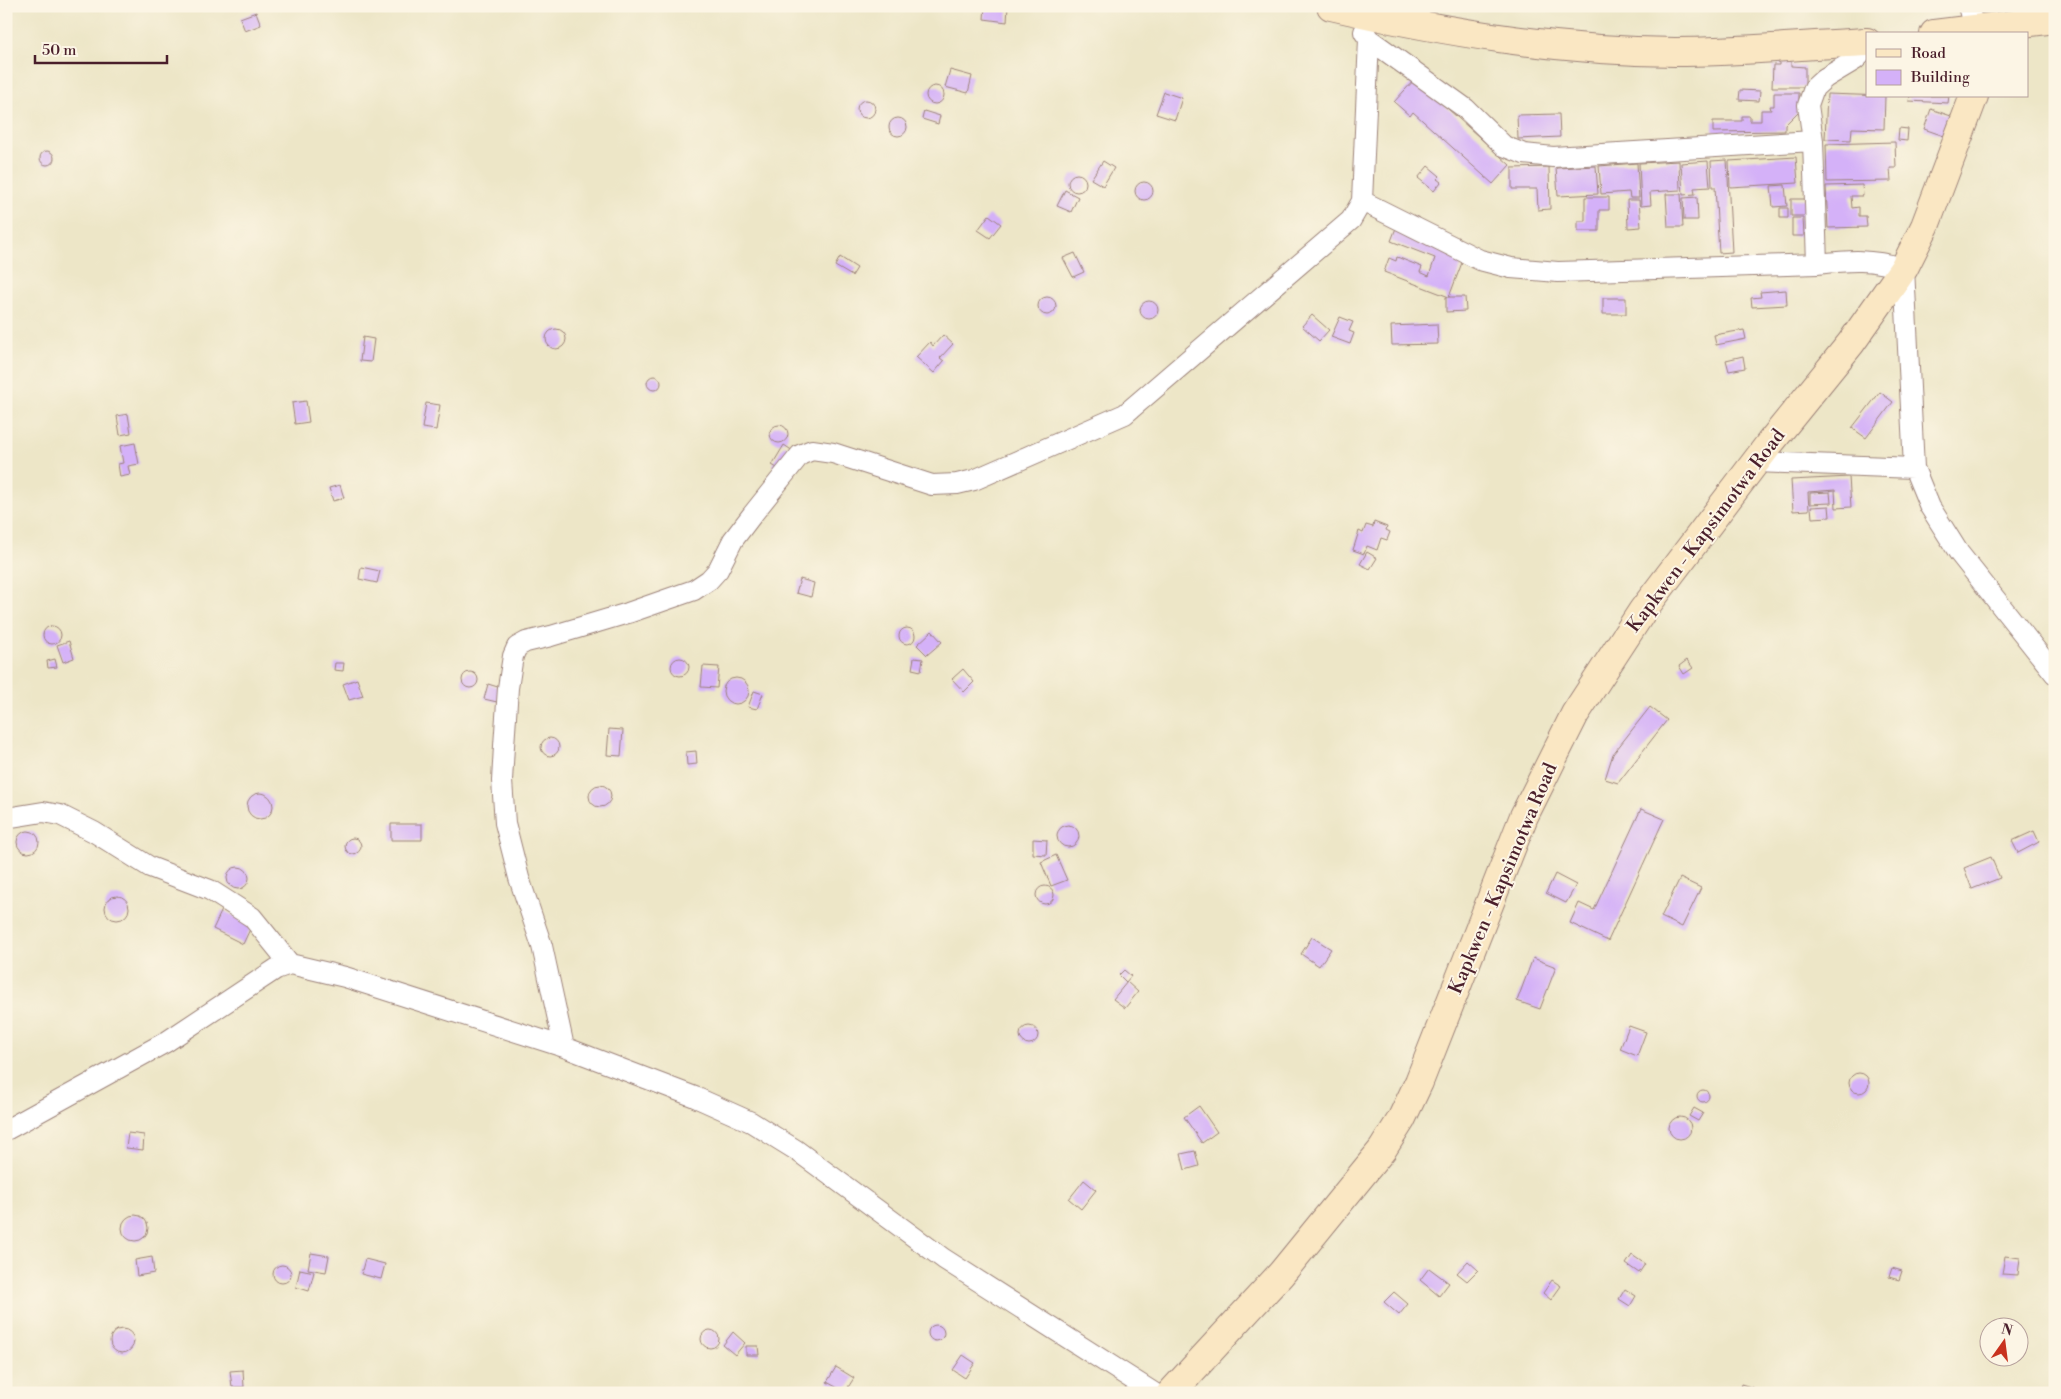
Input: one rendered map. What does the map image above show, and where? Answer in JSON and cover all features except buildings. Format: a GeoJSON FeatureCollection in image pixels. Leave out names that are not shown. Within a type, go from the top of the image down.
{"type":"FeatureCollection","features":[{"type":"Feature","properties":{"kind":"street"},"geometry":{"type":"LineString","coordinates":[[1341,9],[1369,39],[1465,108],[1504,146],[1524,154],[1553,157],[1813,141]]}},
{"type":"Feature","properties":{"kind":"street"},"geometry":{"type":"LineString","coordinates":[[1341,9],[1494,39],[1572,47],[1676,52],[1866,42]]}},
{"type":"Feature","properties":{"kind":"street"},"geometry":{"type":"LineString","coordinates":[[1944,32],[1986,24],[2055,19]]}},
{"type":"Feature","properties":{"kind":"street"},"geometry":{"type":"LineString","coordinates":[[564,1047],[542,946],[519,878],[505,823],[502,781],[504,746],[508,688],[513,656],[517,647],[526,642],[628,613],[694,590],[709,580],[718,570],[733,540],[800,455],[812,450],[833,453],[932,485],[956,484],[974,480],[1126,414],[1351,220],[1362,201],[1369,39]]}},
{"type":"Feature","properties":{"kind":"street"},"geometry":{"type":"LineString","coordinates":[[1817,264],[1813,141],[1808,105],[1814,88],[1855,60],[1866,49]]}},
{"type":"Feature","properties":{"kind":"street","name":"Kapkwen - Kapsimotwa Road"},"geometry":{"type":"LineString","coordinates":[[1171,1393],[1281,1274],[1382,1150],[1419,1082],[1524,816],[1575,714],[1643,610],[1756,462],[1852,343],[1904,268],[1925,226],[1973,98]]}},
{"type":"Feature","properties":{"kind":"street"},"geometry":{"type":"LineString","coordinates":[[1362,201],[1480,260],[1511,268],[1558,272],[1817,264],[1847,260],[1874,261],[1904,268],[1914,468],[1930,507],[1959,553],[2055,674]]}},
{"type":"Feature","properties":{"kind":"street"},"geometry":{"type":"LineString","coordinates":[[1756,462],[1914,468]]}},
{"type":"Feature","properties":{"kind":"street"},"geometry":{"type":"LineString","coordinates":[[6,818],[43,812],[60,815],[94,832],[150,867],[210,890],[252,917],[290,964]]}},
{"type":"Feature","properties":{"kind":"street"},"geometry":{"type":"LineString","coordinates":[[6,1130],[166,1042],[276,969],[290,964],[345,977],[564,1047],[695,1097],[751,1122],[796,1150],[944,1259],[1154,1393]]}}]}
